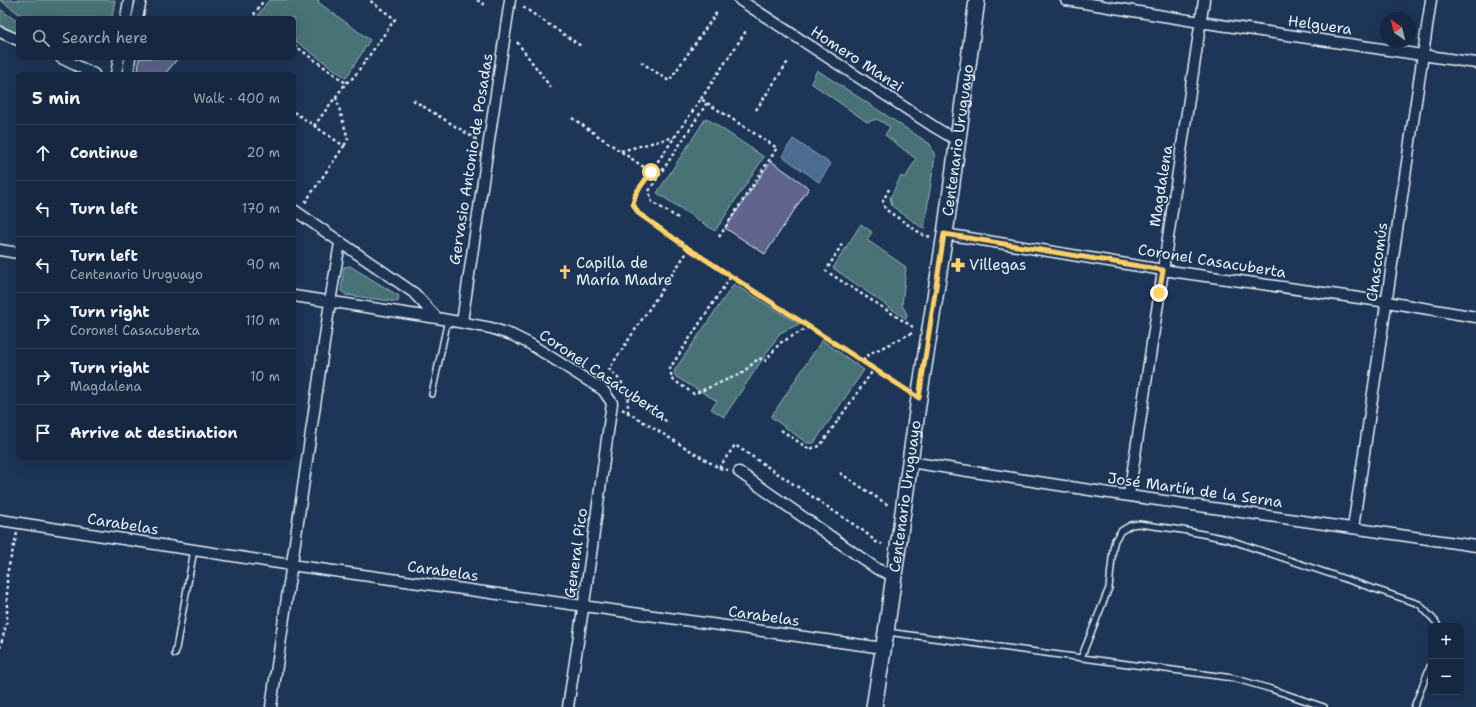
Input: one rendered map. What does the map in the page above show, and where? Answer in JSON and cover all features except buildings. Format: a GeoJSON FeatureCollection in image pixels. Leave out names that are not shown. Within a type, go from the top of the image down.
{"type":"FeatureCollection","features":[{"type":"Feature","properties":{"kind":"main road","name":"Centenario Uruguayo"},"geometry":{"type":"LineString","coordinates":[[874,707],[919,398],[938,235],[958,140],[977,0]]}},
{"type":"Feature","properties":{"kind":"street"},"geometry":{"type":"LineString","coordinates":[[126,16],[130,0]]}},
{"type":"Feature","properties":{"kind":"street"},"geometry":{"type":"LineString","coordinates":[[137,16],[141,0]]}},
{"type":"Feature","properties":{"kind":"street","name":"Gervasio Antonio de Posadas"},"geometry":{"type":"LineString","coordinates":[[462,322],[510,0]]}},
{"type":"Feature","properties":{"kind":"street","name":"Homero Manzi"},"geometry":{"type":"LineString","coordinates":[[740,0],[936,128],[958,140]]}},
{"type":"Feature","properties":{"kind":"street","name":"Helguera"},"geometry":{"type":"LineString","coordinates":[[1066,0],[1200,22],[1476,63]]}},
{"type":"Feature","properties":{"kind":"street","name":"Magdalena"},"geometry":{"type":"LineString","coordinates":[[1129,495],[1204,0]]}},
{"type":"Feature","properties":{"kind":"street","name":"Chascomús"},"geometry":{"type":"LineString","coordinates":[[1353,528],[1431,0]]}},
{"type":"Feature","properties":{"kind":"street"},"geometry":{"type":"LineString","coordinates":[[0,32],[16,39]]}},
{"type":"Feature","properties":{"kind":"street"},"geometry":{"type":"LineString","coordinates":[[65,60],[90,72]]}},
{"type":"Feature","properties":{"kind":"street"},"geometry":{"type":"LineString","coordinates":[[116,72],[119,60]]}},
{"type":"Feature","properties":{"kind":"street"},"geometry":{"type":"LineString","coordinates":[[128,72],[130,60]]}},
{"type":"Feature","properties":{"kind":"street"},"geometry":{"type":"LineString","coordinates":[[296,212],[414,293],[437,318]]}},
{"type":"Feature","properties":{"kind":"street","name":"Coronel Casacuberta"},"geometry":{"type":"LineString","coordinates":[[938,235],[1163,270],[1387,302],[1476,317]]}},
{"type":"Feature","properties":{"kind":"street"},"geometry":{"type":"LineString","coordinates":[[271,707],[330,302],[340,243]]}},
{"type":"Feature","properties":{"kind":"street"},"geometry":{"type":"LineString","coordinates":[[0,250],[16,253]]}},
{"type":"Feature","properties":{"kind":"street"},"geometry":{"type":"LineString","coordinates":[[296,296],[437,318]]}},
{"type":"Feature","properties":{"kind":"street","name":"Coronel Casacuberta"},"geometry":{"type":"LineString","coordinates":[[437,318],[448,319],[508,333],[530,344],[603,390],[612,403]]}},
{"type":"Feature","properties":{"kind":"street","name":"General Pico"},"geometry":{"type":"LineString","coordinates":[[568,707],[612,403]]}},
{"type":"Feature","properties":{"kind":"street","name":"José Martín de la Serna"},"geometry":{"type":"LineString","coordinates":[[910,462],[1476,546]]}},
{"type":"Feature","properties":{"kind":"street"},"geometry":{"type":"LineString","coordinates":[[739,472],[877,569],[894,576]]}},
{"type":"Feature","properties":{"kind":"street","name":"Carabelas"},"geometry":{"type":"LineString","coordinates":[[0,520],[291,565],[883,648]]}},
{"type":"Feature","properties":{"kind":"lane"},"geometry":{"type":"LineString","coordinates":[[432,394],[448,319]]}},
{"type":"Feature","properties":{"kind":"lane"},"geometry":{"type":"LineString","coordinates":[[1082,658],[1109,588],[1115,540],[1121,531],[1131,525],[1139,524],[1182,530],[1227,539],[1418,604],[1436,623]]}},
{"type":"Feature","properties":{"kind":"lane"},"geometry":{"type":"LineString","coordinates":[[175,654],[194,550]]}},
{"type":"Feature","properties":{"kind":"lane"},"geometry":{"type":"LineString","coordinates":[[886,632],[1232,678],[1271,689],[1324,707]]}},
{"type":"Feature","properties":{"kind":"lane"},"geometry":{"type":"LineString","coordinates":[[1414,707],[1428,672]]}},
{"type":"Feature","properties":{"kind":"path"},"geometry":{"type":"LineString","coordinates":[[254,16],[264,0]]}},
{"type":"Feature","properties":{"kind":"path"},"geometry":{"type":"LineString","coordinates":[[314,126],[346,83],[354,77],[395,19],[369,0]]}},
{"type":"Feature","properties":{"kind":"path"},"geometry":{"type":"LineString","coordinates":[[477,0],[485,5]]}},
{"type":"Feature","properties":{"kind":"path"},"geometry":{"type":"LineString","coordinates":[[523,7],[581,46]]}},
{"type":"Feature","properties":{"kind":"path"},"geometry":{"type":"LineString","coordinates":[[641,62],[669,81],[717,12]]}},
{"type":"Feature","properties":{"kind":"path"},"geometry":{"type":"LineString","coordinates":[[746,31],[636,193],[633,204],[638,213],[689,249],[919,398]]}},
{"type":"Feature","properties":{"kind":"path"},"geometry":{"type":"LineString","coordinates":[[517,42],[552,89]]}},
{"type":"Feature","properties":{"kind":"path"},"geometry":{"type":"LineString","coordinates":[[296,46],[346,83]]}},
{"type":"Feature","properties":{"kind":"path"},"geometry":{"type":"LineString","coordinates":[[756,110],[789,60]]}},
{"type":"Feature","properties":{"kind":"path"},"geometry":{"type":"LineString","coordinates":[[296,212],[348,139],[336,97]]}},
{"type":"Feature","properties":{"kind":"path"},"geometry":{"type":"LineString","coordinates":[[700,99],[777,148],[719,237]]}},
{"type":"Feature","properties":{"kind":"path"},"geometry":{"type":"LineString","coordinates":[[413,100],[480,141]]}},
{"type":"Feature","properties":{"kind":"path"},"geometry":{"type":"LineString","coordinates":[[678,218],[652,202],[649,191],[707,103]]}},
{"type":"Feature","properties":{"kind":"path"},"geometry":{"type":"LineString","coordinates":[[296,113],[344,146]]}},
{"type":"Feature","properties":{"kind":"path"},"geometry":{"type":"LineString","coordinates":[[572,118],[651,172]]}},
{"type":"Feature","properties":{"kind":"path"},"geometry":{"type":"LineString","coordinates":[[621,151],[674,137]]}},
{"type":"Feature","properties":{"kind":"path"},"geometry":{"type":"LineString","coordinates":[[889,189],[883,201],[885,209],[923,235],[938,235]]}},
{"type":"Feature","properties":{"kind":"path"},"geometry":{"type":"LineString","coordinates":[[842,244],[826,271],[913,328]]}},
{"type":"Feature","properties":{"kind":"path"},"geometry":{"type":"LineString","coordinates":[[628,413],[628,396],[623,383],[609,369],[689,249]]}},
{"type":"Feature","properties":{"kind":"path"},"geometry":{"type":"LineString","coordinates":[[730,276],[670,368],[672,379],[694,394],[742,373],[759,358],[765,361],[780,343],[809,326]]}},
{"type":"Feature","properties":{"kind":"path"},"geometry":{"type":"LineString","coordinates":[[863,361],[869,354],[912,333]]}},
{"type":"Feature","properties":{"kind":"path"},"geometry":{"type":"LineString","coordinates":[[782,430],[809,449],[820,446],[874,369]]}},
{"type":"Feature","properties":{"kind":"path"},"geometry":{"type":"LineString","coordinates":[[628,396],[669,423]]}},
{"type":"Feature","properties":{"kind":"path","name":"Coronel Casacuberta"},"geometry":{"type":"LineString","coordinates":[[612,403],[719,468],[739,472]]}},
{"type":"Feature","properties":{"kind":"path"},"geometry":{"type":"LineString","coordinates":[[719,468],[735,445],[865,532],[876,542],[882,544]]}},
{"type":"Feature","properties":{"kind":"path"},"geometry":{"type":"LineString","coordinates":[[840,473],[888,505]]}},
{"type":"Feature","properties":{"kind":"path"},"geometry":{"type":"LineString","coordinates":[[0,648],[7,620],[7,574],[20,523]]}},
{"type":"Feature","properties":{"kind":"green space"},"geometry":{"type":"Polygon","coordinates":[[[0,0],[115,0],[112,16],[22,16],[0,0]]]}},
{"type":"Feature","properties":{"kind":"green space"},"geometry":{"type":"Polygon","coordinates":[[[269,0],[319,0],[318,2],[370,40],[346,78],[296,41],[296,16],[258,15],[269,0]]]}},
{"type":"Feature","properties":{"kind":"green space"},"geometry":{"type":"Polygon","coordinates":[[[0,9],[16,21],[16,34],[0,27],[0,9]]]}},
{"type":"Feature","properties":{"kind":"green space"},"geometry":{"type":"Polygon","coordinates":[[[817,70],[930,144],[935,156],[924,229],[892,206],[890,198],[901,176],[905,178],[916,159],[885,135],[890,127],[877,119],[867,122],[811,83],[817,70]]]}},
{"type":"Feature","properties":{"kind":"green space"},"geometry":{"type":"Polygon","coordinates":[[[706,118],[764,157],[715,231],[657,193],[706,118]]]}},
{"type":"Feature","properties":{"kind":"green space"},"geometry":{"type":"Polygon","coordinates":[[[861,224],[872,232],[867,240],[906,267],[902,305],[907,314],[906,319],[833,268],[861,224]]]}},
{"type":"Feature","properties":{"kind":"green space"},"geometry":{"type":"Polygon","coordinates":[[[350,266],[399,296],[398,302],[346,295],[341,291],[344,267],[350,266]]]}},
{"type":"Feature","properties":{"kind":"green space"},"geometry":{"type":"Polygon","coordinates":[[[734,284],[799,324],[780,333],[724,417],[711,409],[717,401],[676,377],[674,371],[734,284]]]}},
{"type":"Feature","properties":{"kind":"green space"},"geometry":{"type":"Polygon","coordinates":[[[822,340],[864,370],[814,443],[807,443],[771,417],[822,340]]]}},
{"type":"Feature","properties":{"kind":"water"},"geometry":{"type":"Polygon","coordinates":[[[793,139],[831,164],[819,182],[782,156],[793,139]]]}},
{"type":"Feature","properties":{"kind":"place","name":"Villegas"},"geometry":{"type":"Point","coordinates":[958,265]}},
{"type":"Feature","properties":{"kind":"place","name":"Capilla de María Madre"},"geometry":{"type":"Point","coordinates":[565,272]}},
{"type":"Feature","properties":{"kind":"route"},"geometry":{"type":"LineString","coordinates":[[651,172],[636,193],[633,204],[638,213],[689,249],[919,398],[944,234],[1163,270],[1159,293]]}}]}
